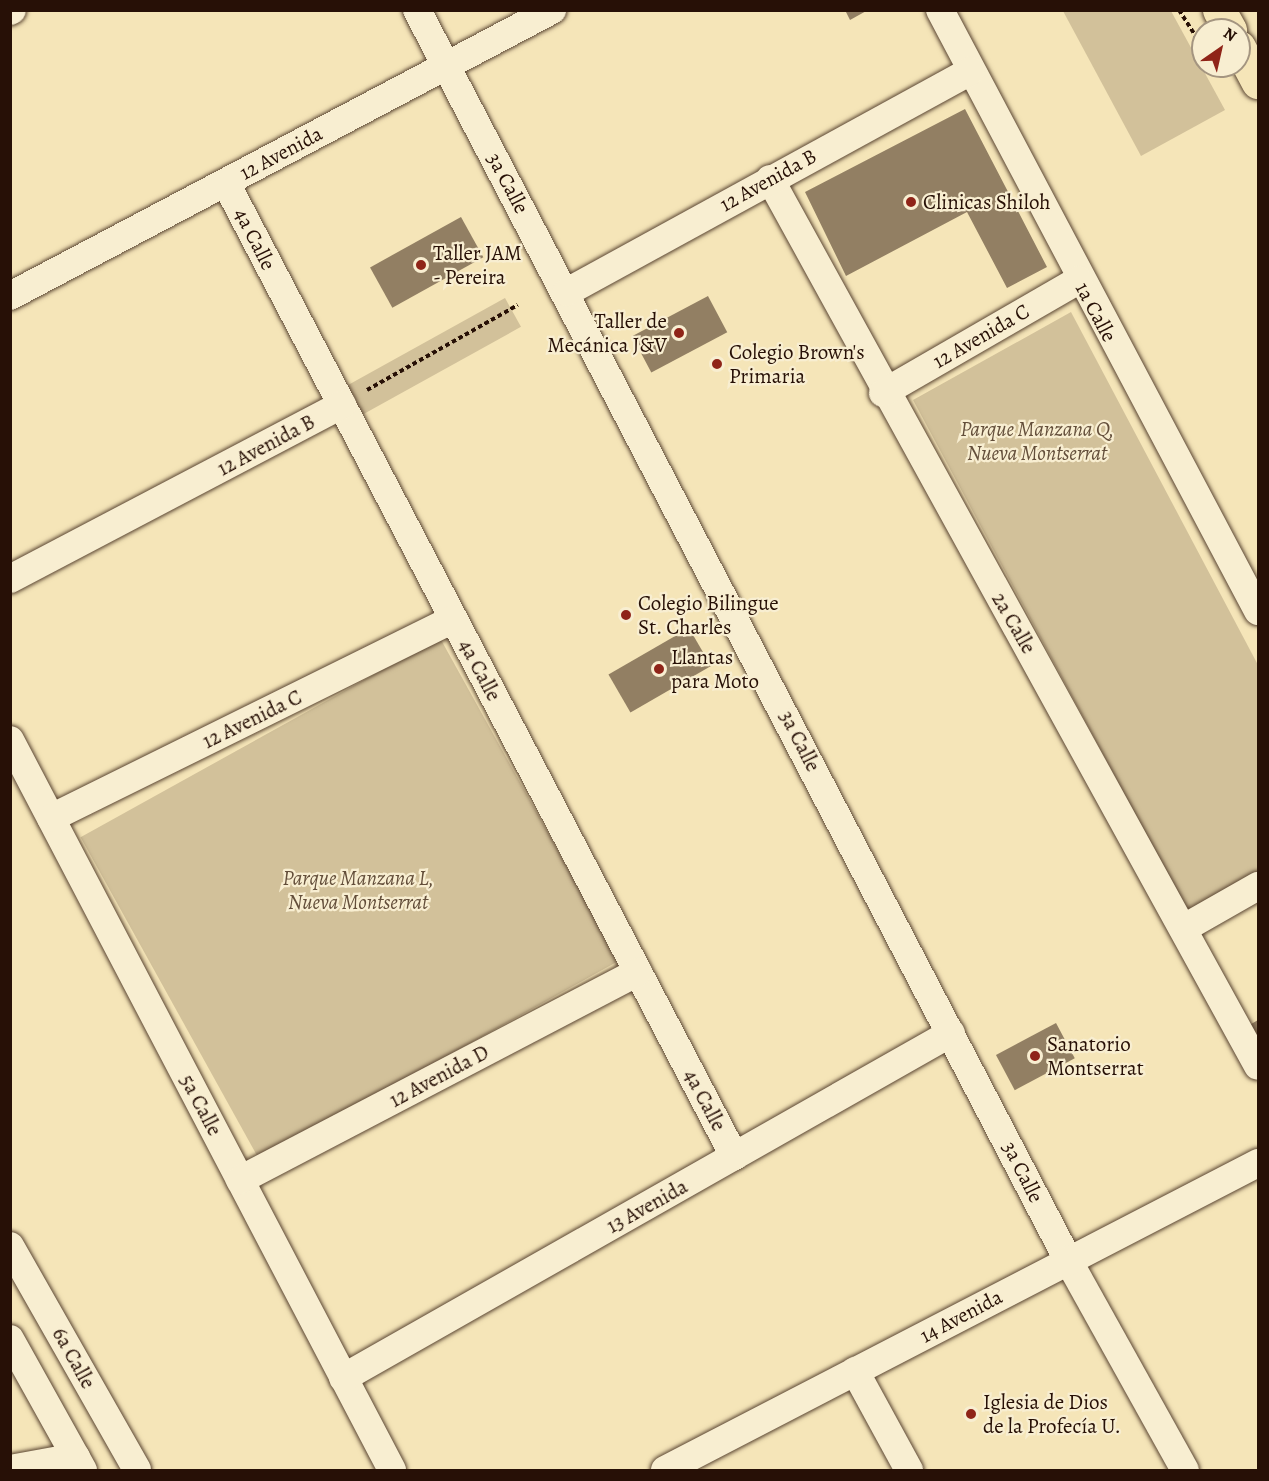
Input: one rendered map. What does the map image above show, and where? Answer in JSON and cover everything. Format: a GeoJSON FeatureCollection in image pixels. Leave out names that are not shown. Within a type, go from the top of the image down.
{"type":"FeatureCollection","features":[{"type":"Feature","properties":{"kind":"street","name":"3a Calle"},"geometry":{"type":"LineString","coordinates":[[417,10],[445,67],[567,292],[1068,1260],[1185,1470]]}},
{"type":"Feature","properties":{"kind":"street","name":"12 Avenida"},"geometry":{"type":"LineString","coordinates":[[10,296],[552,10]]}},
{"type":"Feature","properties":{"kind":"street","name":"1a Calle"},"geometry":{"type":"LineString","coordinates":[[940,10],[1079,280],[1258,611]]}},
{"type":"Feature","properties":{"kind":"street","name":"12 Avenida B"},"geometry":{"type":"LineString","coordinates":[[567,292],[971,71]]}},
{"type":"Feature","properties":{"kind":"street","name":"2a Calle"},"geometry":{"type":"LineString","coordinates":[[770,179],[883,393],[1186,927],[1258,1066]]}},
{"type":"Feature","properties":{"kind":"street","name":"4a Calle"},"geometry":{"type":"LineString","coordinates":[[226,183],[734,1156]]}},
{"type":"Feature","properties":{"kind":"street","name":"12 Avenida C"},"geometry":{"type":"LineString","coordinates":[[883,393],[1079,280]]}},
{"type":"Feature","properties":{"kind":"street","name":"12 Avenida B"},"geometry":{"type":"LineString","coordinates":[[10,579],[342,405]]}},
{"type":"Feature","properties":{"kind":"street","name":"12 Avenida C"},"geometry":{"type":"LineString","coordinates":[[51,818],[454,619]]}},
{"type":"Feature","properties":{"kind":"street","name":"5a Calle"},"geometry":{"type":"LineString","coordinates":[[10,740],[392,1470]]}},
{"type":"Feature","properties":{"kind":"street"},"geometry":{"type":"LineString","coordinates":[[1186,927],[1258,886]]}},
{"type":"Feature","properties":{"kind":"street","name":"12 Avenida D"},"geometry":{"type":"LineString","coordinates":[[240,1180],[638,972]]}},
{"type":"Feature","properties":{"kind":"street","name":"13 Avenida"},"geometry":{"type":"LineString","coordinates":[[343,1378],[951,1033]]}},
{"type":"Feature","properties":{"kind":"street","name":"14 Avenida"},"geometry":{"type":"LineString","coordinates":[[665,1470],[1258,1163]]}},
{"type":"Feature","properties":{"kind":"street","name":"6a Calle"},"geometry":{"type":"LineString","coordinates":[[10,1246],[137,1470]]}},
{"type":"Feature","properties":{"kind":"street"},"geometry":{"type":"LineString","coordinates":[[10,1339],[80,1464],[10,1468]]}},
{"type":"Feature","properties":{"kind":"street"},"geometry":{"type":"LineString","coordinates":[[855,1371],[909,1470]]}},
{"type":"Feature","properties":{"kind":"path"},"geometry":{"type":"LineString","coordinates":[[1179,10],[1191,28]]}},
{"type":"Feature","properties":{"kind":"path"},"geometry":{"type":"LineString","coordinates":[[342,405],[518,305]]}},
{"type":"Feature","properties":{"kind":"green space"},"geometry":{"type":"Polygon","coordinates":[[[1063,11],[1171,11],[1191,48],[1191,78],[1208,78],[1225,110],[1141,156],[1063,11]]]}},
{"type":"Feature","properties":{"kind":"green space"},"geometry":{"type":"Polygon","coordinates":[[[505,298],[521,327],[362,415],[346,386],[505,298]]]}},
{"type":"Feature","properties":{"kind":"green space","name":"Parque Manzana Q, Nueva Montserrat"},"geometry":{"type":"Polygon","coordinates":[[[1071,312],[1258,665],[1258,881],[1191,918],[913,400],[1071,312]]]}},
{"type":"Feature","properties":{"kind":"green space","name":"Parque Manzana L, Nueva Montserrat"},"geometry":{"type":"Polygon","coordinates":[[[440,638],[619,961],[259,1160],[81,837],[440,638]]]}},
{"type":"Feature","properties":{"kind":"building"},"geometry":{"type":"Polygon","coordinates":[[[845,10],[868,10],[850,20],[845,10]]]}},
{"type":"Feature","properties":{"kind":"building","name":"Clinicas Shiloh"},"geometry":{"type":"Polygon","coordinates":[[[965,109],[1047,267],[1007,288],[967,212],[846,276],[805,192],[965,109]]]}},
{"type":"Feature","properties":{"kind":"building","name":"Taller JAM - Pereira"},"geometry":{"type":"Polygon","coordinates":[[[461,217],[483,257],[392,308],[370,267],[461,217]]]}},
{"type":"Feature","properties":{"kind":"building","name":"Taller de Mecánica J&V"},"geometry":{"type":"Polygon","coordinates":[[[708,296],[727,332],[651,373],[632,336],[708,296]]]}},
{"type":"Feature","properties":{"kind":"building","name":"Llantas para Moto"},"geometry":{"type":"Polygon","coordinates":[[[689,628],[711,666],[630,713],[608,674],[689,628]]]}},
{"type":"Feature","properties":{"kind":"building"},"geometry":{"type":"Polygon","coordinates":[[[1258,1020],[1258,1061],[1241,1030],[1258,1020]]]}},
{"type":"Feature","properties":{"kind":"building","name":"Sanatorio Montserrat"},"geometry":{"type":"Polygon","coordinates":[[[1056,1023],[1075,1058],[1015,1090],[996,1055],[1056,1023]]]}},
{"type":"Feature","properties":{"kind":"place","name":"Clinicas Shiloh"},"geometry":{"type":"Point","coordinates":[911,202]}},
{"type":"Feature","properties":{"kind":"place","name":"Taller JAM - Pereira"},"geometry":{"type":"Point","coordinates":[421,265]}},
{"type":"Feature","properties":{"kind":"place","name":"Taller de Mecánica J&V"},"geometry":{"type":"Point","coordinates":[679,333]}},
{"type":"Feature","properties":{"kind":"place","name":"Colegio Brown's Primaria"},"geometry":{"type":"Point","coordinates":[717,364]}},
{"type":"Feature","properties":{"kind":"place","name":"Colegio Bilingue St. Charles"},"geometry":{"type":"Point","coordinates":[626,615]}},
{"type":"Feature","properties":{"kind":"place","name":"Llantas para Moto"},"geometry":{"type":"Point","coordinates":[659,669]}},
{"type":"Feature","properties":{"kind":"place","name":"Sanatorio Montserrat"},"geometry":{"type":"Point","coordinates":[1035,1056]}},
{"type":"Feature","properties":{"kind":"place","name":"Iglesia de Dios de la Profecía U."},"geometry":{"type":"Point","coordinates":[971,1414]}}]}
